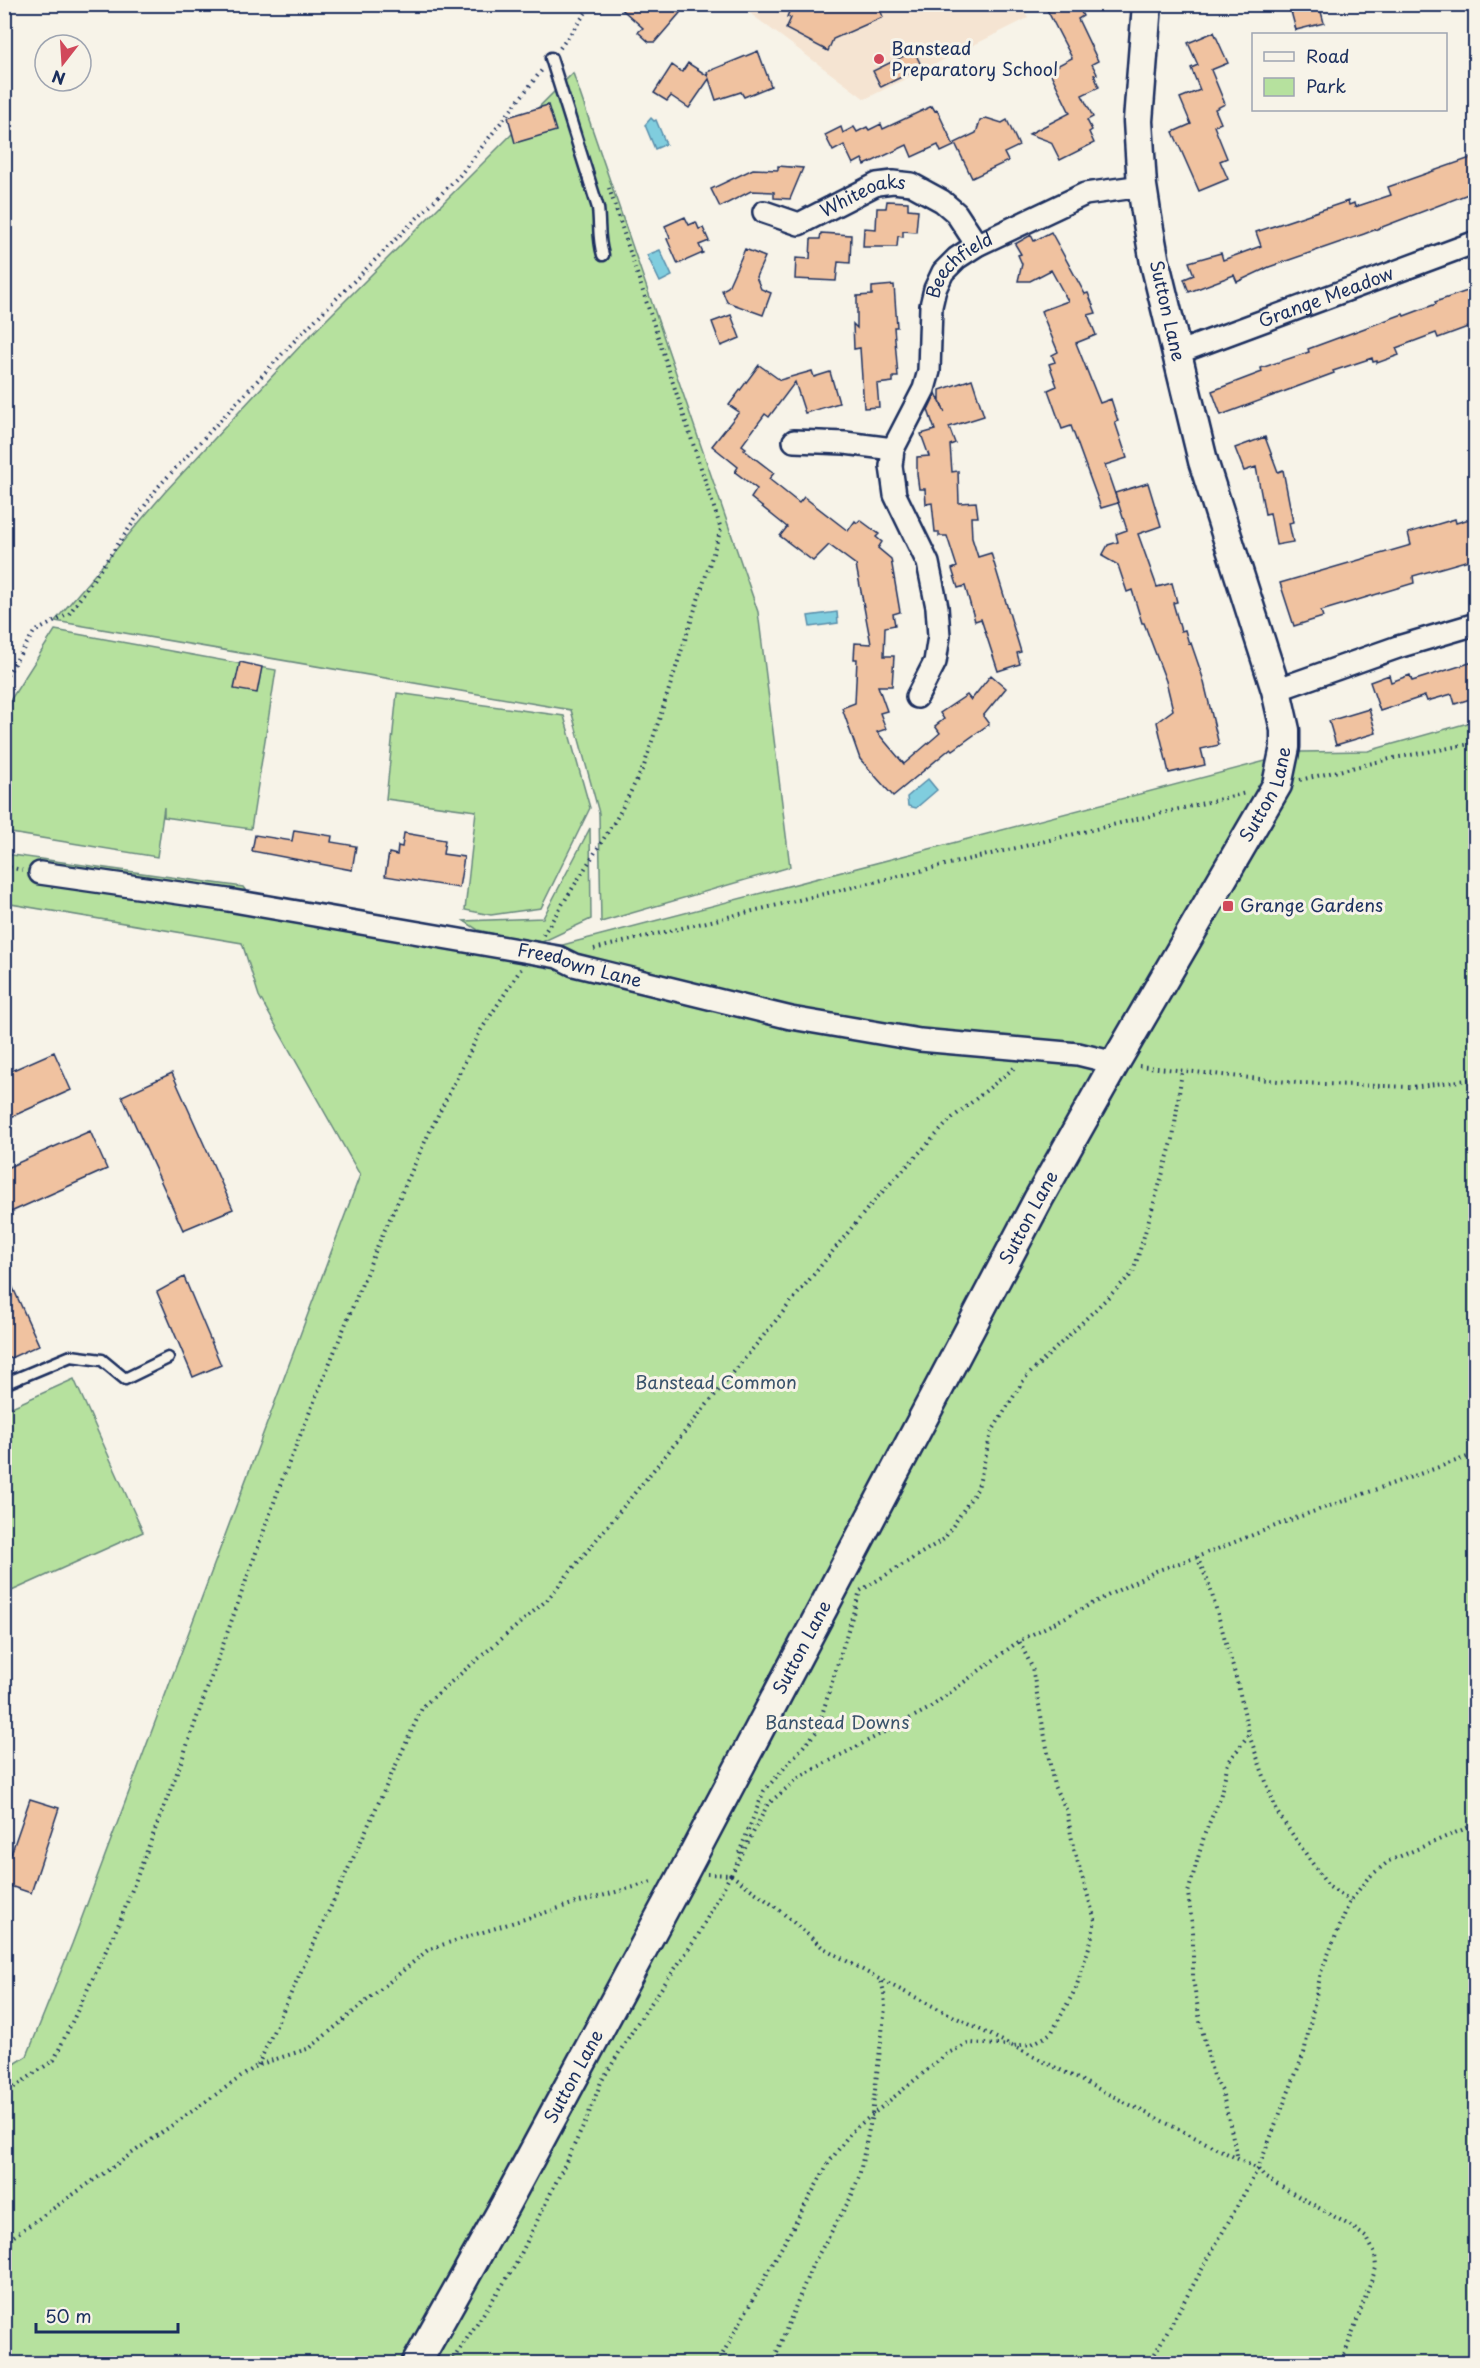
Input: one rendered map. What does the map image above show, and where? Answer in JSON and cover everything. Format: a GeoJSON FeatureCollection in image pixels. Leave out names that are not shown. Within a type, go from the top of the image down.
{"type":"FeatureCollection","features":[{"type":"Feature","properties":{"kind":"main road","name":"Sutton Lane"},"geometry":{"type":"LineString","coordinates":[[416,2364],[505,2205],[683,1874],[1039,1198],[1277,785],[1283,765],[1285,739],[1276,690],[1203,461],[1155,263],[1142,186],[1138,121],[1147,4]]}},
{"type":"Feature","properties":{"kind":"street","name":"Whiteoaks"},"geometry":{"type":"LineString","coordinates":[[764,212],[799,224],[877,184],[893,182],[911,184],[942,201],[956,213],[977,245]]}},
{"type":"Feature","properties":{"kind":"street","name":"Beechfield"},"geometry":{"type":"LineString","coordinates":[[917,697],[935,662],[939,636],[937,607],[928,563],[895,495],[891,480],[893,449],[924,389],[929,371],[931,306],[935,289],[943,272],[957,258],[977,245],[1085,194],[1142,186]]}},
{"type":"Feature","properties":{"kind":"street","name":"Grange Meadow"},"geometry":{"type":"LineString","coordinates":[[1177,352],[1476,242]]}},
{"type":"Feature","properties":{"kind":"street"},"geometry":{"type":"LineString","coordinates":[[794,441],[845,443],[893,449]]}},
{"type":"Feature","properties":{"kind":"street"},"geometry":{"type":"LineString","coordinates":[[1276,690],[1398,647],[1476,624]]}},
{"type":"Feature","properties":{"kind":"street","name":"Freedown Lane"},"geometry":{"type":"LineString","coordinates":[[40,873],[228,900],[558,957],[574,965],[791,1018],[920,1040],[1078,1053],[1115,1063]]}},
{"type":"Feature","properties":{"kind":"lane"},"geometry":{"type":"LineString","coordinates":[[551,58],[600,219],[598,240],[603,255]]}},
{"type":"Feature","properties":{"kind":"lane"},"geometry":{"type":"LineString","coordinates":[[4,1384],[72,1356],[102,1360],[125,1379],[168,1358]]}},
{"type":"Feature","properties":{"kind":"path"},"geometry":{"type":"LineString","coordinates":[[4,680],[34,632],[69,614],[158,487],[299,336],[460,175],[592,4]]}},
{"type":"Feature","properties":{"kind":"path"},"geometry":{"type":"LineString","coordinates":[[562,45],[565,55]]}},
{"type":"Feature","properties":{"kind":"path"},"geometry":{"type":"LineString","coordinates":[[4,2094],[54,2060],[120,1921],[180,1765],[282,1480],[376,1247],[428,1135],[481,1030],[618,816],[644,766],[721,529],[607,181]]}},
{"type":"Feature","properties":{"kind":"path"},"geometry":{"type":"LineString","coordinates":[[593,949],[1277,785],[1394,758],[1476,743]]}},
{"type":"Feature","properties":{"kind":"path"},"geometry":{"type":"LineString","coordinates":[[258,2066],[423,1706],[547,1600],[873,1202],[951,1119],[1037,1049]]}},
{"type":"Feature","properties":{"kind":"path"},"geometry":{"type":"LineString","coordinates":[[1115,1063],[1297,1083],[1411,1088],[1476,1079]]}},
{"type":"Feature","properties":{"kind":"path"},"geometry":{"type":"LineString","coordinates":[[450,2364],[516,2266],[586,2121],[601,2082],[638,2022],[698,1937],[731,1875],[764,1791],[817,1731],[860,1591],[944,1539],[978,1488],[991,1433],[1025,1378],[1132,1273],[1173,1139],[1182,1071]]}},
{"type":"Feature","properties":{"kind":"path"},"geometry":{"type":"LineString","coordinates":[[1197,1557],[1209,1584],[1237,1681],[1249,1734],[1277,1812],[1328,1886],[1350,1902]]}},
{"type":"Feature","properties":{"kind":"path"},"geometry":{"type":"LineString","coordinates":[[717,2364],[828,2164],[851,2132],[955,2049],[970,2043],[1013,2046],[1032,2044],[1052,2032],[1076,1988],[1095,1920],[1073,1846],[1067,1811],[1054,1786],[1032,1667],[1020,1641]]}},
{"type":"Feature","properties":{"kind":"path"},"geometry":{"type":"LineString","coordinates":[[1238,2159],[1222,2091],[1213,2076],[1200,2021],[1193,1979],[1193,1932],[1188,1893],[1205,1833],[1220,1798],[1228,1763],[1249,1734]]}},
{"type":"Feature","properties":{"kind":"path"},"geometry":{"type":"LineString","coordinates":[[1149,2364],[1258,2169],[1304,2054],[1321,1972],[1350,1902],[1368,1878],[1389,1861],[1476,1824]]}},
{"type":"Feature","properties":{"kind":"path"},"geometry":{"type":"LineString","coordinates":[[731,1875],[777,1908],[822,1947],[880,1980],[1258,2169],[1264,2177],[1351,2226],[1367,2238],[1375,2254],[1376,2268],[1339,2364]]}},
{"type":"Feature","properties":{"kind":"path"},"geometry":{"type":"LineString","coordinates":[[777,2364],[777,2352],[812,2266],[851,2197],[859,2177],[872,2115],[885,2008],[884,1992],[880,1980]]}},
{"type":"Feature","properties":{"kind":"shaded area","name":"Banstead Preparatory School"},"geometry":{"type":"Polygon","coordinates":[[[750,4],[1021,4],[1028,18],[865,99],[747,11],[750,4]]]}},
{"type":"Feature","properties":{"kind":"green space"},"geometry":{"type":"Polygon","coordinates":[[[573,73],[758,612],[790,867],[601,922],[599,813],[571,710],[55,621],[165,492],[303,343],[573,73]]]}},
{"type":"Feature","properties":{"kind":"green space"},"geometry":{"type":"Polygon","coordinates":[[[55,630],[276,670],[251,829],[164,817],[164,807],[157,857],[5,832],[4,710],[55,630]]]}},
{"type":"Feature","properties":{"kind":"green space"},"geometry":{"type":"Polygon","coordinates":[[[397,693],[564,716],[590,808],[541,908],[491,915],[465,910],[476,811],[386,799],[397,693]]]}},
{"type":"Feature","properties":{"kind":"green space","name":"Banstead Downs"},"geometry":{"type":"Polygon","coordinates":[[[1475,721],[1475,2363],[5,2363],[4,2071],[27,2056],[72,1944],[360,1175],[259,996],[242,943],[5,903],[5,854],[243,887],[256,905],[532,953],[1300,752],[1368,751],[1475,721]]]}},
{"type":"Feature","properties":{"kind":"green space"},"geometry":{"type":"Polygon","coordinates":[[[590,828],[591,919],[538,944],[478,930],[464,921],[543,918],[590,828]]]}},
{"type":"Feature","properties":{"kind":"green space"},"geometry":{"type":"Polygon","coordinates":[[[74,1379],[143,1532],[5,1594],[5,1410],[74,1379]]]}},
{"type":"Feature","properties":{"kind":"water"},"geometry":{"type":"Polygon","coordinates":[[[651,118],[656,120],[666,144],[655,149],[645,125],[651,118]]]}},
{"type":"Feature","properties":{"kind":"water"},"geometry":{"type":"Polygon","coordinates":[[[660,250],[672,276],[660,282],[647,255],[660,250]]]}},
{"type":"Feature","properties":{"kind":"water"},"geometry":{"type":"Polygon","coordinates":[[[837,612],[838,623],[810,627],[808,616],[837,612]]]}},
{"type":"Feature","properties":{"kind":"water"},"geometry":{"type":"Polygon","coordinates":[[[928,779],[937,790],[916,808],[908,806],[907,797],[928,779]]]}},
{"type":"Feature","properties":{"kind":"building"},"geometry":{"type":"Polygon","coordinates":[[[616,4],[670,4],[680,13],[655,42],[649,42],[638,32],[643,28],[616,4]]]}},
{"type":"Feature","properties":{"kind":"building"},"geometry":{"type":"Polygon","coordinates":[[[792,4],[878,4],[883,17],[833,39],[828,51],[786,29],[791,18],[787,17],[792,4]]]}},
{"type":"Feature","properties":{"kind":"building"},"geometry":{"type":"Polygon","coordinates":[[[1044,4],[1077,4],[1083,16],[1078,19],[1098,61],[1092,64],[1097,74],[1094,75],[1099,87],[1082,95],[1093,117],[1087,120],[1092,130],[1089,132],[1094,143],[1060,160],[1051,142],[1029,134],[1070,113],[1049,70],[1072,58],[1044,4]]]}},
{"type":"Feature","properties":{"kind":"building"},"geometry":{"type":"Polygon","coordinates":[[[1289,4],[1319,4],[1324,23],[1296,30],[1289,4]]]}},
{"type":"Feature","properties":{"kind":"building"},"geometry":{"type":"Polygon","coordinates":[[[1214,32],[1228,63],[1211,70],[1225,104],[1215,109],[1221,123],[1214,126],[1227,158],[1220,161],[1228,179],[1199,191],[1173,132],[1191,124],[1180,98],[1200,90],[1191,68],[1198,65],[1188,43],[1214,32]]]}},
{"type":"Feature","properties":{"kind":"building"},"geometry":{"type":"Polygon","coordinates":[[[758,51],[771,86],[744,97],[741,92],[716,100],[709,79],[689,108],[671,96],[667,101],[654,93],[672,65],[682,72],[688,63],[708,76],[707,72],[758,51]]]}},
{"type":"Feature","properties":{"kind":"building"},"geometry":{"type":"Polygon","coordinates":[[[914,51],[922,67],[881,87],[873,71],[914,51]]]}},
{"type":"Feature","properties":{"kind":"building"},"geometry":{"type":"Polygon","coordinates":[[[548,105],[556,131],[515,143],[508,117],[548,105]]]}},
{"type":"Feature","properties":{"kind":"building"},"geometry":{"type":"Polygon","coordinates":[[[932,106],[935,111],[937,110],[954,146],[941,152],[938,145],[912,157],[907,145],[865,165],[862,159],[853,164],[844,145],[833,151],[825,135],[841,127],[843,133],[854,127],[857,132],[867,127],[869,130],[881,124],[883,129],[932,106]]]}},
{"type":"Feature","properties":{"kind":"building"},"geometry":{"type":"Polygon","coordinates":[[[986,118],[1002,123],[1007,120],[1019,146],[1004,153],[1008,161],[972,178],[955,143],[976,133],[980,121],[986,118]]]}},
{"type":"Feature","properties":{"kind":"building"},"geometry":{"type":"Polygon","coordinates":[[[1476,156],[1476,191],[1269,267],[1237,282],[1234,275],[1189,292],[1184,279],[1194,275],[1189,262],[1221,253],[1223,260],[1261,246],[1256,232],[1348,201],[1349,205],[1354,203],[1355,207],[1391,195],[1388,187],[1476,156]]]}},
{"type":"Feature","properties":{"kind":"building"},"geometry":{"type":"Polygon","coordinates":[[[778,166],[803,168],[790,199],[774,198],[774,192],[751,191],[720,207],[711,189],[753,169],[778,170],[778,166]]]}},
{"type":"Feature","properties":{"kind":"building"},"geometry":{"type":"Polygon","coordinates":[[[887,201],[908,202],[908,209],[918,210],[916,232],[903,231],[903,237],[898,236],[897,247],[863,247],[864,228],[876,229],[877,208],[886,208],[887,201]]]}},
{"type":"Feature","properties":{"kind":"building"},"geometry":{"type":"Polygon","coordinates":[[[685,217],[689,225],[696,222],[699,229],[703,228],[709,241],[699,245],[703,253],[678,264],[667,239],[670,238],[665,226],[685,217]]]}},
{"type":"Feature","properties":{"kind":"building"},"geometry":{"type":"Polygon","coordinates":[[[1051,232],[1085,294],[1088,293],[1096,313],[1088,315],[1096,335],[1076,343],[1100,403],[1111,399],[1118,421],[1115,422],[1127,458],[1105,465],[1118,503],[1101,508],[1071,426],[1062,429],[1048,390],[1057,386],[1049,364],[1055,362],[1052,355],[1058,352],[1041,311],[1068,301],[1051,270],[1030,281],[1018,281],[1022,264],[1018,255],[1021,254],[1015,244],[1031,235],[1034,241],[1051,232]]]}},
{"type":"Feature","properties":{"kind":"building"},"geometry":{"type":"Polygon","coordinates":[[[821,233],[851,235],[850,263],[838,262],[836,281],[795,279],[796,258],[810,259],[811,239],[820,239],[821,233]]]}},
{"type":"Feature","properties":{"kind":"building"},"geometry":{"type":"Polygon","coordinates":[[[745,249],[765,257],[756,277],[761,289],[771,293],[763,315],[727,302],[722,290],[728,287],[745,249]]]}},
{"type":"Feature","properties":{"kind":"building"},"geometry":{"type":"Polygon","coordinates":[[[894,285],[897,327],[894,327],[898,377],[893,377],[893,382],[877,384],[879,407],[864,408],[860,348],[854,349],[853,324],[857,328],[857,296],[872,295],[872,287],[894,285]]]}},
{"type":"Feature","properties":{"kind":"building"},"geometry":{"type":"Polygon","coordinates":[[[1476,288],[1476,324],[1438,338],[1436,333],[1396,348],[1399,355],[1377,363],[1377,361],[1373,362],[1372,358],[1333,371],[1334,373],[1221,415],[1212,391],[1262,372],[1261,368],[1309,352],[1308,349],[1476,288]]]}},
{"type":"Feature","properties":{"kind":"building"},"geometry":{"type":"Polygon","coordinates":[[[731,315],[740,338],[721,346],[712,322],[731,315]]]}},
{"type":"Feature","properties":{"kind":"building"},"geometry":{"type":"Polygon","coordinates":[[[759,365],[780,380],[812,371],[814,377],[830,372],[839,403],[805,413],[795,382],[769,417],[765,414],[742,445],[746,448],[744,450],[774,473],[769,479],[799,503],[804,497],[848,531],[855,521],[857,523],[860,520],[879,534],[876,537],[882,542],[878,548],[891,559],[900,612],[893,614],[895,625],[885,627],[884,656],[894,656],[892,686],[878,686],[887,711],[880,713],[886,729],[877,732],[904,764],[940,733],[935,726],[944,719],[940,713],[967,695],[971,700],[991,675],[1006,688],[983,716],[989,724],[953,750],[951,748],[893,796],[860,759],[842,708],[855,703],[857,659],[854,659],[855,643],[871,644],[856,565],[829,545],[813,561],[780,536],[787,527],[751,498],[757,489],[735,472],[738,467],[712,446],[739,412],[729,405],[759,365]]]}},
{"type":"Feature","properties":{"kind":"building"},"geometry":{"type":"Polygon","coordinates":[[[972,379],[984,416],[949,427],[955,443],[950,445],[952,472],[958,471],[959,503],[976,502],[978,517],[971,517],[972,538],[978,557],[991,553],[1021,652],[1017,653],[1020,664],[998,671],[981,619],[975,621],[965,586],[958,588],[952,569],[957,567],[947,536],[939,536],[939,532],[935,532],[932,503],[926,504],[925,489],[919,489],[917,474],[917,457],[929,456],[921,434],[935,430],[928,410],[936,393],[945,413],[940,401],[940,390],[972,379]]]}},
{"type":"Feature","properties":{"kind":"building"},"geometry":{"type":"Polygon","coordinates":[[[1265,437],[1278,472],[1283,470],[1293,522],[1289,523],[1293,542],[1276,545],[1270,513],[1265,514],[1256,467],[1244,471],[1235,448],[1265,437]]]}},
{"type":"Feature","properties":{"kind":"building"},"geometry":{"type":"Polygon","coordinates":[[[1148,483],[1161,526],[1138,534],[1157,587],[1172,583],[1177,602],[1173,603],[1181,631],[1185,630],[1203,678],[1219,745],[1201,749],[1205,765],[1169,773],[1157,722],[1173,710],[1166,681],[1144,623],[1142,623],[1132,590],[1127,592],[1118,565],[1102,556],[1108,545],[1118,542],[1116,534],[1127,530],[1115,493],[1148,483]]]}},
{"type":"Feature","properties":{"kind":"building"},"geometry":{"type":"Polygon","coordinates":[[[1476,517],[1476,558],[1413,576],[1414,583],[1321,611],[1323,617],[1294,626],[1280,583],[1411,545],[1408,533],[1455,519],[1456,523],[1476,517]]]}},
{"type":"Feature","properties":{"kind":"building"},"geometry":{"type":"Polygon","coordinates":[[[1476,661],[1476,697],[1455,704],[1452,694],[1427,701],[1425,696],[1380,711],[1370,682],[1389,675],[1391,682],[1410,675],[1412,681],[1476,661]]]}},
{"type":"Feature","properties":{"kind":"building"},"geometry":{"type":"Polygon","coordinates":[[[240,662],[262,667],[257,693],[234,689],[240,662]]]}},
{"type":"Feature","properties":{"kind":"building"},"geometry":{"type":"Polygon","coordinates":[[[1369,709],[1376,733],[1336,745],[1329,721],[1369,709]]]}},
{"type":"Feature","properties":{"kind":"building"},"geometry":{"type":"Polygon","coordinates":[[[294,830],[332,836],[331,842],[356,846],[352,870],[252,851],[255,835],[292,841],[294,830]]]}},
{"type":"Feature","properties":{"kind":"building"},"geometry":{"type":"Polygon","coordinates":[[[404,833],[445,840],[443,854],[464,857],[459,888],[385,876],[389,853],[397,855],[398,846],[402,847],[404,833]]]}},
{"type":"Feature","properties":{"kind":"building"},"geometry":{"type":"Polygon","coordinates":[[[54,1052],[71,1090],[4,1120],[4,1074],[54,1052]]]}},
{"type":"Feature","properties":{"kind":"building"},"geometry":{"type":"Polygon","coordinates":[[[172,1073],[233,1209],[183,1230],[122,1096],[172,1073]]]}},
{"type":"Feature","properties":{"kind":"building"},"geometry":{"type":"Polygon","coordinates":[[[90,1131],[107,1169],[4,1215],[4,1169],[90,1131]]]}},
{"type":"Feature","properties":{"kind":"building"},"geometry":{"type":"Polygon","coordinates":[[[4,1268],[39,1345],[4,1361],[4,1268]]]}},
{"type":"Feature","properties":{"kind":"building"},"geometry":{"type":"Polygon","coordinates":[[[184,1277],[221,1365],[193,1377],[157,1292],[184,1277]]]}},
{"type":"Feature","properties":{"kind":"building"},"geometry":{"type":"Polygon","coordinates":[[[30,1799],[59,1808],[31,1893],[4,1884],[4,1851],[11,1854],[30,1799]]]}},
{"type":"Feature","properties":{"kind":"place","name":"Banstead Preparatory School"},"geometry":{"type":"Point","coordinates":[879,59]}},
{"type":"Feature","properties":{"kind":"place","name":"Grange Gardens"},"geometry":{"type":"Point","coordinates":[1228,906]}},
{"type":"Feature","properties":{"kind":"park label","name":"Banstead Common"},"geometry":{"type":"Point","coordinates":[716,1383]}}]}
